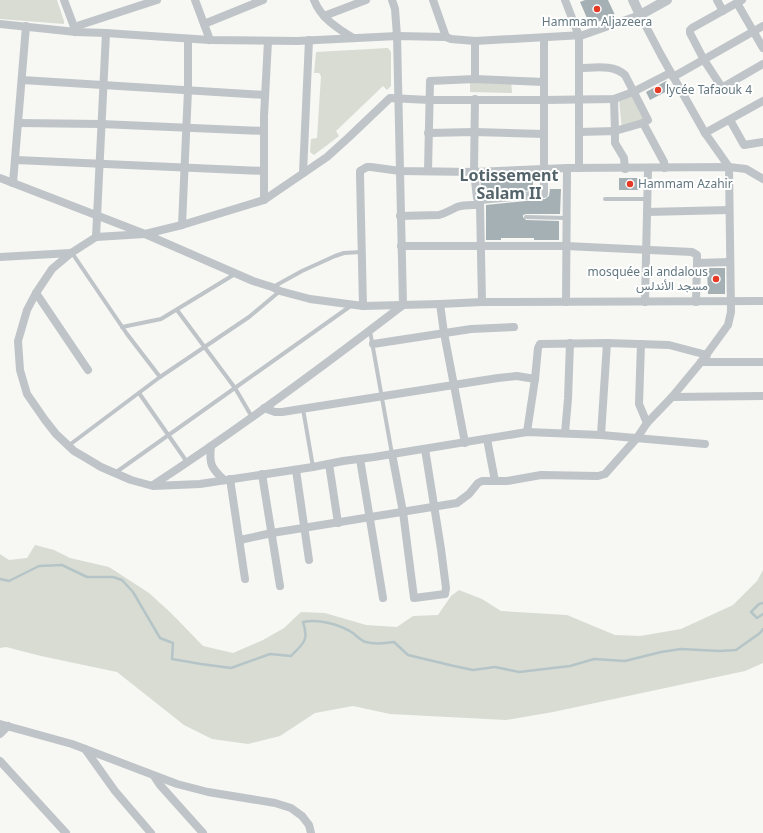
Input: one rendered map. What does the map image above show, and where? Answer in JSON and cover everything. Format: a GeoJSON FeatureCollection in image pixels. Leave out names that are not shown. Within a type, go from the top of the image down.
{"type":"FeatureCollection","features":[{"type":"Feature","properties":{"kind":"street"},"geometry":{"type":"LineString","coordinates":[[64,0],[75,30]]}},
{"type":"Feature","properties":{"kind":"street"},"geometry":{"type":"LineString","coordinates":[[75,30],[157,0]]}},
{"type":"Feature","properties":{"kind":"street"},"geometry":{"type":"LineString","coordinates":[[195,0],[210,40]]}},
{"type":"Feature","properties":{"kind":"street"},"geometry":{"type":"LineString","coordinates":[[204,24],[263,0]]}},
{"type":"Feature","properties":{"kind":"street"},"geometry":{"type":"LineString","coordinates":[[314,0],[324,16],[353,38]]}},
{"type":"Feature","properties":{"kind":"street"},"geometry":{"type":"LineString","coordinates":[[324,16],[366,0]]}},
{"type":"Feature","properties":{"kind":"street"},"geometry":{"type":"LineString","coordinates":[[392,0],[395,9],[397,36],[403,305]]}},
{"type":"Feature","properties":{"kind":"street"},"geometry":{"type":"LineString","coordinates":[[433,0],[446,37]]}},
{"type":"Feature","properties":{"kind":"street"},"geometry":{"type":"LineString","coordinates":[[565,0],[579,36],[579,168]]}},
{"type":"Feature","properties":{"kind":"street"},"geometry":{"type":"LineString","coordinates":[[240,540],[272,533],[460,502],[478,483],[482,481],[507,481],[541,475],[601,476],[637,438],[648,423],[707,355],[728,325],[731,312],[729,167],[705,133],[672,75],[633,0]]}},
{"type":"Feature","properties":{"kind":"street"},"geometry":{"type":"LineString","coordinates":[[0,24],[210,40],[268,41],[397,36],[446,37],[451,39],[475,41],[579,36],[640,15],[667,0]]}},
{"type":"Feature","properties":{"kind":"street"},"geometry":{"type":"LineString","coordinates":[[718,0],[723,11]]}},
{"type":"Feature","properties":{"kind":"street"},"geometry":{"type":"LineString","coordinates":[[763,48],[753,31],[740,1],[690,30],[690,33],[704,60],[722,87],[763,64]]}},
{"type":"Feature","properties":{"kind":"street"},"geometry":{"type":"LineString","coordinates":[[13,183],[26,26]]}},
{"type":"Feature","properties":{"kind":"street"},"geometry":{"type":"LineString","coordinates":[[705,444],[601,435],[527,432],[296,470],[200,484],[153,486],[131,480],[101,467],[68,446],[56,434],[27,394],[20,370],[18,341],[27,310],[36,293],[52,269],[71,252],[96,237],[145,234],[182,225],[264,200],[327,157],[390,98],[399,97],[429,100],[544,100],[614,98],[633,92],[704,60],[763,26]]}},
{"type":"Feature","properties":{"kind":"street"},"geometry":{"type":"LineString","coordinates":[[96,237],[106,33]]}},
{"type":"Feature","properties":{"kind":"street"},"geometry":{"type":"LineString","coordinates":[[400,216],[439,215],[445,214],[458,206],[467,204],[544,194],[544,38]]}},
{"type":"Feature","properties":{"kind":"street"},"geometry":{"type":"LineString","coordinates":[[182,225],[188,90],[188,39]]}},
{"type":"Feature","properties":{"kind":"street"},"geometry":{"type":"LineString","coordinates":[[303,173],[309,40]]}},
{"type":"Feature","properties":{"kind":"street"},"geometry":{"type":"LineString","coordinates":[[264,200],[264,131],[268,41]]}},
{"type":"Feature","properties":{"kind":"street"},"geometry":{"type":"LineString","coordinates":[[475,41],[475,79]]}},
{"type":"Feature","properties":{"kind":"street"},"geometry":{"type":"LineString","coordinates":[[579,68],[609,68],[621,71],[625,75],[648,120],[643,124],[614,131],[579,132]]}},
{"type":"Feature","properties":{"kind":"street"},"geometry":{"type":"LineString","coordinates":[[428,171],[429,82],[431,80],[475,79],[544,82]]}},
{"type":"Feature","properties":{"kind":"street"},"geometry":{"type":"LineString","coordinates":[[22,80],[265,95]]}},
{"type":"Feature","properties":{"kind":"street"},"geometry":{"type":"LineString","coordinates":[[614,98],[615,143],[624,158],[625,169]]}},
{"type":"Feature","properties":{"kind":"street"},"geometry":{"type":"LineString","coordinates":[[475,99],[474,172],[477,198],[480,203],[482,302]]}},
{"type":"Feature","properties":{"kind":"street"},"geometry":{"type":"LineString","coordinates":[[705,133],[763,102]]}},
{"type":"Feature","properties":{"kind":"street"},"geometry":{"type":"LineString","coordinates":[[730,120],[744,144],[763,142]]}},
{"type":"Feature","properties":{"kind":"street"},"geometry":{"type":"LineString","coordinates":[[19,123],[101,124],[264,131]]}},
{"type":"Feature","properties":{"kind":"street"},"geometry":{"type":"LineString","coordinates":[[643,124],[664,162],[665,168]]}},
{"type":"Feature","properties":{"kind":"street"},"geometry":{"type":"LineString","coordinates":[[428,133],[474,132],[544,134]]}},
{"type":"Feature","properties":{"kind":"street"},"geometry":{"type":"LineString","coordinates":[[16,160],[100,165],[264,171]]}},
{"type":"Feature","properties":{"kind":"street"},"geometry":{"type":"LineString","coordinates":[[363,306],[360,171],[364,168],[371,166],[400,171],[474,172],[567,168],[625,169],[729,167],[746,169],[763,179]]}},
{"type":"Feature","properties":{"kind":"street"},"geometry":{"type":"LineString","coordinates":[[566,302],[567,168]]}},
{"type":"Feature","properties":{"kind":"street"},"geometry":{"type":"LineString","coordinates":[[645,302],[648,168]]}},
{"type":"Feature","properties":{"kind":"street"},"geometry":{"type":"LineString","coordinates":[[0,178],[145,234],[235,274],[276,289],[310,299],[363,306],[482,302],[763,302]]}},
{"type":"Feature","properties":{"kind":"street"},"geometry":{"type":"LineString","coordinates":[[647,212],[729,210]]}},
{"type":"Feature","properties":{"kind":"street"},"geometry":{"type":"LineString","coordinates":[[401,246],[566,246],[694,252],[697,255],[696,302]]}},
{"type":"Feature","properties":{"kind":"street"},"geometry":{"type":"LineString","coordinates":[[0,257],[71,252]]}},
{"type":"Feature","properties":{"kind":"street"},"geometry":{"type":"LineString","coordinates":[[697,263],[730,262]]}},
{"type":"Feature","properties":{"kind":"street"},"geometry":{"type":"LineString","coordinates":[[36,293],[88,370]]}},
{"type":"Feature","properties":{"kind":"street"},"geometry":{"type":"LineString","coordinates":[[440,304],[444,333],[465,442]]}},
{"type":"Feature","properties":{"kind":"street"},"geometry":{"type":"LineString","coordinates":[[153,486],[252,417],[370,331],[403,305]]}},
{"type":"Feature","properties":{"kind":"street"},"geometry":{"type":"LineString","coordinates":[[373,344],[471,329],[514,327]]}},
{"type":"Feature","properties":{"kind":"street"},"geometry":{"type":"LineString","coordinates":[[527,432],[536,379],[539,345],[570,343],[641,344],[668,346],[707,355]]}},
{"type":"Feature","properties":{"kind":"street"},"geometry":{"type":"LineString","coordinates":[[565,433],[570,343]]}},
{"type":"Feature","properties":{"kind":"street"},"geometry":{"type":"LineString","coordinates":[[601,435],[607,343]]}},
{"type":"Feature","properties":{"kind":"street"},"geometry":{"type":"LineString","coordinates":[[641,344],[639,404],[648,423]]}},
{"type":"Feature","properties":{"kind":"street"},"geometry":{"type":"LineString","coordinates":[[701,362],[763,362]]}},
{"type":"Feature","properties":{"kind":"street"},"geometry":{"type":"LineString","coordinates":[[264,408],[275,412],[517,376],[536,379]]}},
{"type":"Feature","properties":{"kind":"street"},"geometry":{"type":"LineString","coordinates":[[672,397],[763,396]]}},
{"type":"Feature","properties":{"kind":"street"},"geometry":{"type":"LineString","coordinates":[[487,439],[495,481]]}},
{"type":"Feature","properties":{"kind":"street"},"geometry":{"type":"LineString","coordinates":[[211,446],[210,459],[213,469],[227,480],[240,540],[245,579]]}},
{"type":"Feature","properties":{"kind":"street"},"geometry":{"type":"LineString","coordinates":[[392,454],[403,512],[414,598],[438,595],[446,592],[435,507],[425,449]]}},
{"type":"Feature","properties":{"kind":"street"},"geometry":{"type":"LineString","coordinates":[[360,459],[383,598]]}},
{"type":"Feature","properties":{"kind":"street"},"geometry":{"type":"LineString","coordinates":[[329,464],[338,523]]}},
{"type":"Feature","properties":{"kind":"street"},"geometry":{"type":"LineString","coordinates":[[296,470],[309,560]]}},
{"type":"Feature","properties":{"kind":"street"},"geometry":{"type":"LineString","coordinates":[[262,474],[280,586]]}},
{"type":"Feature","properties":{"kind":"street"},"geometry":{"type":"LineString","coordinates":[[0,734],[4,725],[48,736],[177,784],[208,792],[291,808],[302,816],[311,833]]}},
{"type":"Feature","properties":{"kind":"street"},"geometry":{"type":"LineString","coordinates":[[85,749],[115,791],[151,833]]}},
{"type":"Feature","properties":{"kind":"street"},"geometry":{"type":"LineString","coordinates":[[0,761],[66,833]]}},
{"type":"Feature","properties":{"kind":"street"},"geometry":{"type":"LineString","coordinates":[[154,775],[160,785],[203,833]]}},
{"type":"Feature","properties":{"kind":"lane"},"geometry":{"type":"LineString","coordinates":[[604,199],[647,199]]}},
{"type":"Feature","properties":{"kind":"lane"},"geometry":{"type":"LineString","coordinates":[[526,217],[566,218]]}},
{"type":"Feature","properties":{"kind":"lane"},"geometry":{"type":"LineString","coordinates":[[71,252],[122,327],[160,377]]}},
{"type":"Feature","properties":{"kind":"lane"},"geometry":{"type":"LineString","coordinates":[[68,446],[160,377],[249,317],[276,289],[302,271],[344,253],[361,252]]}},
{"type":"Feature","properties":{"kind":"lane"},"geometry":{"type":"LineString","coordinates":[[122,327],[161,319],[235,274]]}},
{"type":"Feature","properties":{"kind":"lane"},"geometry":{"type":"LineString","coordinates":[[115,473],[352,305]]}},
{"type":"Feature","properties":{"kind":"lane"},"geometry":{"type":"LineString","coordinates":[[177,310],[235,388],[252,417]]}},
{"type":"Feature","properties":{"kind":"lane"},"geometry":{"type":"LineString","coordinates":[[370,331],[375,366],[392,454]]}},
{"type":"Feature","properties":{"kind":"lane"},"geometry":{"type":"LineString","coordinates":[[139,393],[188,463]]}},
{"type":"Feature","properties":{"kind":"lane"},"geometry":{"type":"LineString","coordinates":[[303,409],[313,467]]}},
{"type":"Feature","properties":{"kind":"shaded area"},"geometry":{"type":"Polygon","coordinates":[[[0,0],[57,0],[64,24],[0,19],[0,0]]]}},
{"type":"Feature","properties":{"kind":"shaded area"},"geometry":{"type":"Polygon","coordinates":[[[388,48],[391,52],[391,86],[387,90],[383,86],[336,131],[339,136],[314,155],[310,152],[311,139],[317,138],[321,76],[319,73],[314,73],[316,52],[388,48]]]}},
{"type":"Feature","properties":{"kind":"shaded area"},"geometry":{"type":"Polygon","coordinates":[[[511,80],[512,93],[470,92],[470,81],[511,80]]]}},
{"type":"Feature","properties":{"kind":"shaded area"},"geometry":{"type":"Polygon","coordinates":[[[632,96],[644,119],[622,130],[619,99],[632,96]]]}},
{"type":"Feature","properties":{"kind":"shaded area"},"geometry":{"type":"Polygon","coordinates":[[[35,545],[54,550],[70,558],[109,567],[149,593],[203,646],[233,653],[263,640],[284,628],[301,612],[325,613],[366,625],[397,627],[413,616],[438,615],[451,596],[459,590],[482,599],[501,611],[567,615],[615,635],[640,636],[681,629],[733,605],[757,581],[763,570],[763,663],[745,671],[553,712],[506,720],[390,714],[353,706],[315,713],[280,736],[248,744],[212,739],[184,725],[117,672],[6,647],[0,648],[0,554],[9,560],[27,558],[35,545]]]}},
{"type":"Feature","properties":{"kind":"building","name":"Hammam Aljazeera"},"geometry":{"type":"Polygon","coordinates":[[[585,0],[608,0],[615,15],[590,25],[580,2],[585,0]]]}},
{"type":"Feature","properties":{"kind":"building","name":"lycée Tafaouk 4"},"geometry":{"type":"Polygon","coordinates":[[[666,81],[671,89],[650,100],[646,92],[666,81]]]}},
{"type":"Feature","properties":{"kind":"building"},"geometry":{"type":"Polygon","coordinates":[[[533,177],[533,190],[482,194],[480,178],[533,177]]]}},
{"type":"Feature","properties":{"kind":"building","name":"Hammam Azahir"},"geometry":{"type":"Polygon","coordinates":[[[619,178],[640,178],[640,190],[619,190],[619,178]]]}},
{"type":"Feature","properties":{"kind":"building"},"geometry":{"type":"Polygon","coordinates":[[[550,189],[561,189],[560,214],[526,214],[523,215],[523,217],[526,220],[559,221],[559,240],[501,238],[501,240],[486,240],[486,205],[545,199],[549,196],[550,189]]]}},
{"type":"Feature","properties":{"kind":"building","name":"mosquée al andalous مسجد الأندلس"},"geometry":{"type":"Polygon","coordinates":[[[707,268],[725,268],[725,294],[708,294],[707,268]]]}},
{"type":"Feature","properties":{"kind":"waterway"},"geometry":{"type":"LineString","coordinates":[[0,579],[9,581],[39,566],[62,565],[87,577],[113,577],[122,580],[133,592],[160,638],[173,643],[172,659],[231,668],[270,654],[291,656],[304,641],[305,628],[303,622],[309,621],[335,625],[353,633],[362,641],[369,643],[380,644],[394,642],[408,655],[473,670],[495,667],[519,672],[570,666],[594,659],[625,661],[661,652],[681,649],[719,651],[736,650],[760,633],[763,629]]}},
{"type":"Feature","properties":{"kind":"waterway"},"geometry":{"type":"LineString","coordinates":[[763,603],[759,604],[751,612],[757,618],[763,614]]}},
{"type":"Feature","properties":{"kind":"place","name":"Hammam Aljazeera"},"geometry":{"type":"Point","coordinates":[597,9]}},
{"type":"Feature","properties":{"kind":"place","name":"lycée Tafaouk 4"},"geometry":{"type":"Point","coordinates":[658,90]}},
{"type":"Feature","properties":{"kind":"place","name":"Hammam Azahir"},"geometry":{"type":"Point","coordinates":[630,184]}},
{"type":"Feature","properties":{"kind":"place","name":"mosquée al andalous مسجد الأندلس"},"geometry":{"type":"Point","coordinates":[716,279]}},
{"type":"Feature","properties":{"kind":"district","name":"Lotissement Salam II"},"geometry":{"type":"Point","coordinates":[509,184]}}]}
